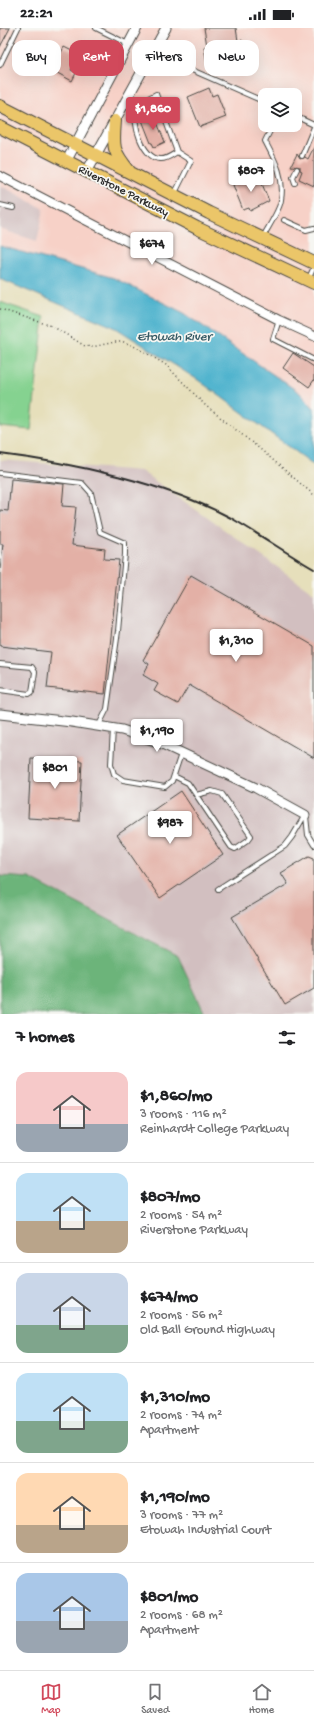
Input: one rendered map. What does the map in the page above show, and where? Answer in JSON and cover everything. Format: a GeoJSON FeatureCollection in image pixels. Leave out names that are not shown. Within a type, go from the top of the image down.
{"type":"FeatureCollection","features":[{"type":"Feature","properties":{"kind":"main road","name":"Riverstone Parkway"},"geometry":{"type":"LineString","coordinates":[[0,106],[174,196],[262,239],[314,262]]}},
{"type":"Feature","properties":{"kind":"main road"},"geometry":{"type":"LineString","coordinates":[[115,121],[113,144],[115,152],[131,174]]}},
{"type":"Feature","properties":{"kind":"main road","name":"Riverstone Parkway"},"geometry":{"type":"LineString","coordinates":[[0,127],[67,160],[197,228],[311,282]]}},
{"type":"Feature","properties":{"kind":"street"},"geometry":{"type":"LineString","coordinates":[[67,160],[137,28]]}},
{"type":"Feature","properties":{"kind":"street"},"geometry":{"type":"LineString","coordinates":[[159,40],[166,28]]}},
{"type":"Feature","properties":{"kind":"street"},"geometry":{"type":"LineString","coordinates":[[87,171],[139,76]]}},
{"type":"Feature","properties":{"kind":"street"},"geometry":{"type":"LineString","coordinates":[[0,176],[279,320],[314,336]]}},
{"type":"Feature","properties":{"kind":"street"},"geometry":{"type":"LineString","coordinates":[[0,714],[113,728],[158,742],[256,788],[306,815]]}},
{"type":"Feature","properties":{"kind":"lane"},"geometry":{"type":"LineString","coordinates":[[0,65],[18,28]]}},
{"type":"Feature","properties":{"kind":"lane"},"geometry":{"type":"LineString","coordinates":[[96,28],[128,44]]}},
{"type":"Feature","properties":{"kind":"lane"},"geometry":{"type":"LineString","coordinates":[[196,72],[258,99]]}},
{"type":"Feature","properties":{"kind":"lane"},"geometry":{"type":"LineString","coordinates":[[174,196],[191,161],[177,152],[156,94],[140,103],[136,109],[134,121],[144,149],[154,158],[160,159],[165,159],[177,152]]}},
{"type":"Feature","properties":{"kind":"lane"},"geometry":{"type":"LineString","coordinates":[[302,120],[314,126],[302,156]]}},
{"type":"Feature","properties":{"kind":"lane"},"geometry":{"type":"LineString","coordinates":[[262,239],[282,201],[281,178],[278,164],[265,141],[270,132]]}},
{"type":"Feature","properties":{"kind":"lane"},"geometry":{"type":"LineString","coordinates":[[295,183],[293,177],[297,169]]}},
{"type":"Feature","properties":{"kind":"lane"},"geometry":{"type":"LineString","coordinates":[[0,204],[13,208]]}},
{"type":"Feature","properties":{"kind":"lane"},"geometry":{"type":"LineString","coordinates":[[284,220],[306,230],[314,228]]}},
{"type":"Feature","properties":{"kind":"lane"},"geometry":{"type":"LineString","coordinates":[[311,282],[314,267]]}},
{"type":"Feature","properties":{"kind":"lane"},"geometry":{"type":"LineString","coordinates":[[279,320],[273,339],[314,360]]}},
{"type":"Feature","properties":{"kind":"lane"},"geometry":{"type":"LineString","coordinates":[[0,473],[82,483],[91,494],[100,532],[125,544],[118,631],[107,709],[99,726]]}},
{"type":"Feature","properties":{"kind":"lane"},"geometry":{"type":"LineString","coordinates":[[0,664],[32,667],[35,672],[32,692],[29,694],[0,690]]}},
{"type":"Feature","properties":{"kind":"lane"},"geometry":{"type":"LineString","coordinates":[[113,728],[111,764],[114,774],[123,780],[162,788],[170,783],[182,753]]}},
{"type":"Feature","properties":{"kind":"lane"},"geometry":{"type":"LineString","coordinates":[[174,776],[188,783],[196,795],[231,847],[235,849],[248,840],[251,836],[222,794],[212,791],[196,795]]}},
{"type":"Feature","properties":{"kind":"lane"},"geometry":{"type":"LineString","coordinates":[[306,815],[308,835],[314,845]]}},
{"type":"Feature","properties":{"kind":"lane"},"geometry":{"type":"LineString","coordinates":[[218,889],[285,846],[306,815]]}},
{"type":"Feature","properties":{"kind":"path"},"geometry":{"type":"LineString","coordinates":[[0,309],[52,326],[85,346],[92,347],[115,342],[124,342],[138,348],[166,365],[206,406],[314,495]]}},
{"type":"Feature","properties":{"kind":"shaded area"},"geometry":{"type":"Polygon","coordinates":[[[0,28],[314,28],[314,443],[0,254],[0,28]]]}},
{"type":"Feature","properties":{"kind":"shaded area"},"geometry":{"type":"Polygon","coordinates":[[[0,185],[44,209],[37,241],[0,229],[0,185]]]}},
{"type":"Feature","properties":{"kind":"shaded area"},"geometry":{"type":"Polygon","coordinates":[[[0,460],[141,471],[314,593],[314,1014],[205,1014],[178,956],[29,878],[0,876],[0,460]]]}},
{"type":"Feature","properties":{"kind":"green space"},"geometry":{"type":"Polygon","coordinates":[[[0,302],[44,317],[31,430],[0,427],[0,302]]]}},
{"type":"Feature","properties":{"kind":"green space"},"geometry":{"type":"Polygon","coordinates":[[[0,876],[29,878],[178,956],[205,1014],[0,1014],[0,876]]]}},
{"type":"Feature","properties":{"kind":"water","name":"Etowah River"},"geometry":{"type":"Polygon","coordinates":[[[0,246],[114,278],[184,313],[300,393],[314,408],[314,465],[198,380],[116,328],[0,279],[0,246]]]}},
{"type":"Feature","properties":{"kind":"building"},"geometry":{"type":"Polygon","coordinates":[[[0,28],[10,28],[0,47],[0,28]]]}},
{"type":"Feature","properties":{"kind":"building"},"geometry":{"type":"Polygon","coordinates":[[[204,28],[236,28],[238,40],[206,40],[204,28]]]}},
{"type":"Feature","properties":{"kind":"building"},"geometry":{"type":"Polygon","coordinates":[[[64,47],[69,50],[69,76],[74,76],[72,81],[61,75],[61,53],[64,47]]]}},
{"type":"Feature","properties":{"kind":"building"},"geometry":{"type":"Polygon","coordinates":[[[209,88],[212,96],[217,94],[226,117],[200,127],[188,97],[209,88]]]}},
{"type":"Feature","properties":{"kind":"building"},"geometry":{"type":"Polygon","coordinates":[[[154,115],[165,142],[154,147],[142,120],[154,115]]]}},
{"type":"Feature","properties":{"kind":"building"},"geometry":{"type":"Polygon","coordinates":[[[314,147],[314,186],[299,179],[302,171],[300,170],[300,167],[291,166],[297,154],[300,159],[305,157],[308,159],[314,147]]]}},
{"type":"Feature","properties":{"kind":"building"},"geometry":{"type":"Polygon","coordinates":[[[258,174],[269,201],[250,211],[249,208],[243,210],[233,185],[258,174]]]}},
{"type":"Feature","properties":{"kind":"building"},"geometry":{"type":"Polygon","coordinates":[[[293,353],[314,367],[314,380],[309,387],[283,368],[293,353]]]}},
{"type":"Feature","properties":{"kind":"building"},"geometry":{"type":"Polygon","coordinates":[[[11,479],[64,484],[62,506],[76,507],[72,545],[105,549],[104,559],[119,560],[105,694],[47,688],[51,652],[0,646],[0,570],[3,544],[0,544],[0,510],[8,511],[11,479]]]}},
{"type":"Feature","properties":{"kind":"building"},"geometry":{"type":"Polygon","coordinates":[[[191,575],[314,646],[314,758],[189,685],[178,704],[154,691],[158,684],[143,675],[149,664],[143,660],[191,575]]]}},
{"type":"Feature","properties":{"kind":"building"},"geometry":{"type":"Polygon","coordinates":[[[31,758],[82,761],[79,821],[28,818],[31,758]]]}},
{"type":"Feature","properties":{"kind":"building"},"geometry":{"type":"Polygon","coordinates":[[[181,791],[223,855],[160,898],[117,835],[181,791]]]}},
{"type":"Feature","properties":{"kind":"building"},"geometry":{"type":"Polygon","coordinates":[[[309,856],[314,858],[314,988],[285,1005],[232,917],[288,884],[281,873],[309,856]]]}},
{"type":"Feature","properties":{"kind":"railway"},"geometry":{"type":"LineString","coordinates":[[0,454],[88,469],[118,476],[177,494],[231,518],[314,569]]}}]}
